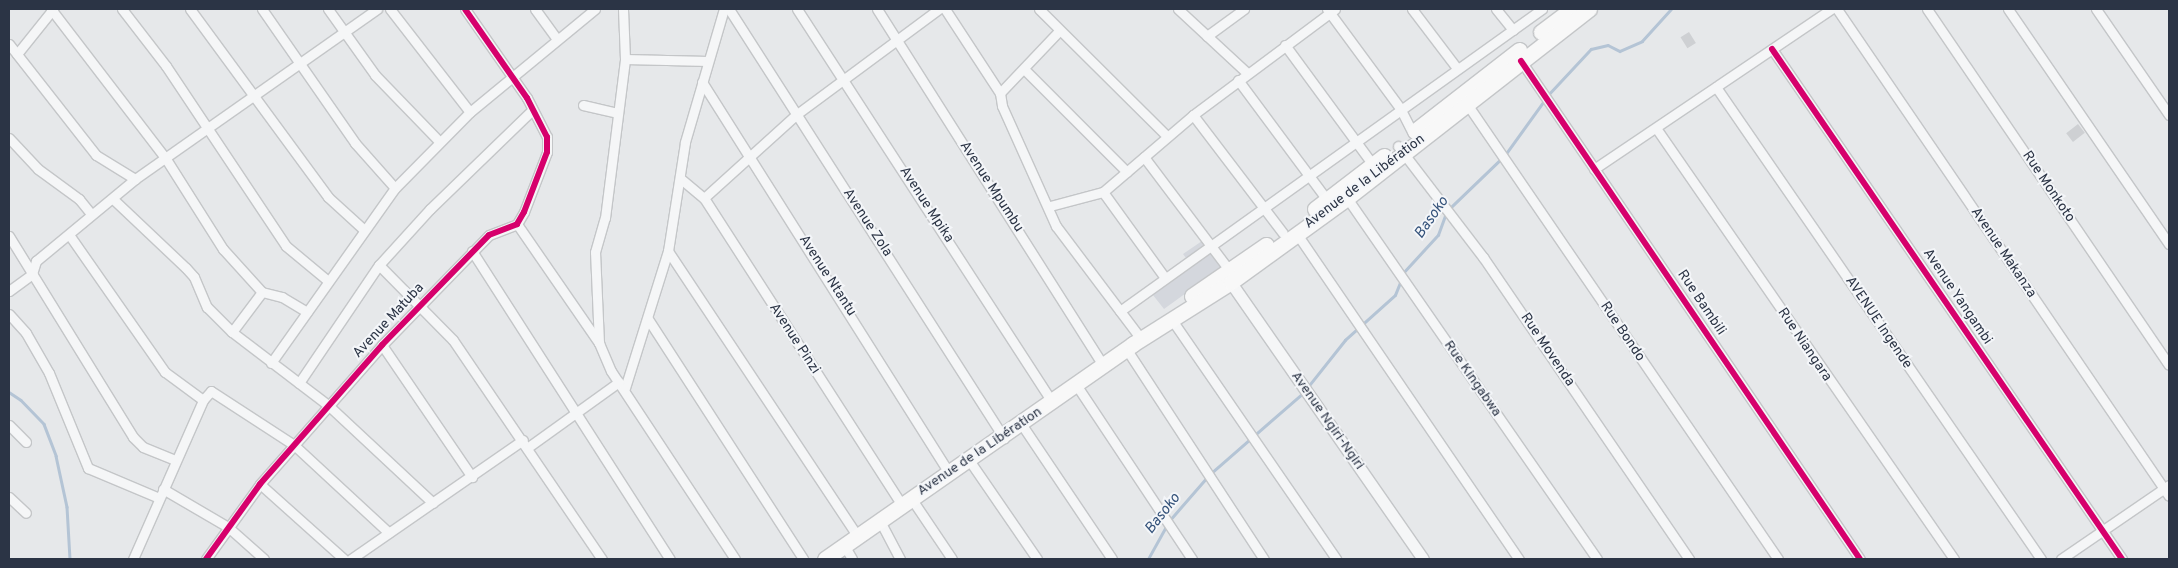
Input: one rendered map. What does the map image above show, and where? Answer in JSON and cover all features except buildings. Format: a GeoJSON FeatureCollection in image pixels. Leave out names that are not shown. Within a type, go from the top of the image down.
{"type":"FeatureCollection","features":[{"type":"Feature","properties":{"kind":"highway","name":"Avenue de la Libération"},"geometry":{"type":"LineString","coordinates":[[825,559],[949,472],[1004,438],[1228,275],[1347,198],[1401,150],[1413,133],[1571,9]]}},
{"type":"Feature","properties":{"kind":"highway","name":"Avenue de la Libération"},"geometry":{"type":"LineString","coordinates":[[1290,234],[1327,200],[1373,165],[1401,150],[1467,104],[1588,9]]}},
{"type":"Feature","properties":{"kind":"highway","name":"Avenue de la Libération"},"geometry":{"type":"LineString","coordinates":[[1135,343],[1172,320],[1228,275]]}},
{"type":"Feature","properties":{"kind":"street"},"geometry":{"type":"LineString","coordinates":[[17,54],[52,9],[166,159],[217,241],[262,292],[282,297],[307,312]]}},
{"type":"Feature","properties":{"kind":"street"},"geometry":{"type":"LineString","coordinates":[[122,9],[209,128],[286,246],[328,280]]}},
{"type":"Feature","properties":{"kind":"street"},"geometry":{"type":"LineString","coordinates":[[190,9],[328,197],[363,230]]}},
{"type":"Feature","properties":{"kind":"street"},"geometry":{"type":"LineString","coordinates":[[262,9],[355,143],[395,188]]}},
{"type":"Feature","properties":{"kind":"street"},"geometry":{"type":"LineString","coordinates":[[328,9],[400,105],[440,142]]}},
{"type":"Feature","properties":{"kind":"street"},"geometry":{"type":"LineString","coordinates":[[9,291],[32,274],[36,261],[70,236],[90,214],[113,199],[135,179],[377,9]]}},
{"type":"Feature","properties":{"kind":"street"},"geometry":{"type":"LineString","coordinates":[[390,9],[470,112]]}},
{"type":"Feature","properties":{"kind":"street"},"geometry":{"type":"LineString","coordinates":[[465,9],[527,98],[547,137],[547,152],[517,224],[599,344],[622,385],[735,559]]}},
{"type":"Feature","properties":{"kind":"street"},"geometry":{"type":"LineString","coordinates":[[535,9],[557,39]]}},
{"type":"Feature","properties":{"kind":"street"},"geometry":{"type":"LineString","coordinates":[[271,363],[363,230],[395,188],[470,112],[512,75],[595,9]]}},
{"type":"Feature","properties":{"kind":"street"},"geometry":{"type":"LineString","coordinates":[[599,344],[595,252],[605,218],[625,59],[623,9]]}},
{"type":"Feature","properties":{"kind":"street"},"geometry":{"type":"LineString","coordinates":[[351,559],[472,477],[577,415],[622,385],[648,319],[668,251],[681,179],[685,142],[724,9]]}},
{"type":"Feature","properties":{"kind":"street","name":"Avenue Zola"},"geometry":{"type":"LineString","coordinates":[[728,9],[1004,438]]}},
{"type":"Feature","properties":{"kind":"street","name":"Avenue Mpika"},"geometry":{"type":"LineString","coordinates":[[796,9],[1053,403]]}},
{"type":"Feature","properties":{"kind":"street","name":"Avenue Mpumbu"},"geometry":{"type":"LineString","coordinates":[[877,9],[1104,367]]}},
{"type":"Feature","properties":{"kind":"street"},"geometry":{"type":"LineString","coordinates":[[704,198],[748,156],[797,114],[939,9]]}},
{"type":"Feature","properties":{"kind":"street"},"geometry":{"type":"LineString","coordinates":[[945,9],[1000,93],[1002,106],[1050,206],[1056,226],[1120,312],[1135,343],[1205,469],[1264,559]]}},
{"type":"Feature","properties":{"kind":"street"},"geometry":{"type":"LineString","coordinates":[[1039,9],[1059,31],[1167,136]]}},
{"type":"Feature","properties":{"kind":"street"},"geometry":{"type":"LineString","coordinates":[[1178,9],[1247,73]]}},
{"type":"Feature","properties":{"kind":"street"},"geometry":{"type":"LineString","coordinates":[[1207,36],[1244,9]]}},
{"type":"Feature","properties":{"kind":"street"},"geometry":{"type":"LineString","coordinates":[[1412,9],[1456,67]]}},
{"type":"Feature","properties":{"kind":"street"},"geometry":{"type":"LineString","coordinates":[[1496,9],[1513,30]]}},
{"type":"Feature","properties":{"kind":"street"},"geometry":{"type":"LineString","coordinates":[[1120,312],[1165,278],[1212,247],[1456,67],[1464,66],[1542,9]]}},
{"type":"Feature","properties":{"kind":"street"},"geometry":{"type":"LineString","coordinates":[[1594,169],[1831,9]]}},
{"type":"Feature","properties":{"kind":"street","name":"Avenue Makanza"},"geometry":{"type":"LineString","coordinates":[[1836,9],[2168,490]]}},
{"type":"Feature","properties":{"kind":"street","name":"Rue Monkoto"},"geometry":{"type":"LineString","coordinates":[[1928,9],[2169,365]]}},
{"type":"Feature","properties":{"kind":"street"},"geometry":{"type":"LineString","coordinates":[[2008,9],[2169,244]]}},
{"type":"Feature","properties":{"kind":"street"},"geometry":{"type":"LineString","coordinates":[[2096,9],[2169,116]]}},
{"type":"Feature","properties":{"kind":"street"},"geometry":{"type":"LineString","coordinates":[[1050,206],[1103,192],[1167,136],[1331,10],[1400,108],[1413,133]]}},
{"type":"Feature","properties":{"kind":"street"},"geometry":{"type":"LineString","coordinates":[[1000,93],[1025,70],[1059,31]]}},
{"type":"Feature","properties":{"kind":"street"},"geometry":{"type":"LineString","coordinates":[[9,44],[96,155],[135,179]]}},
{"type":"Feature","properties":{"kind":"street"},"geometry":{"type":"LineString","coordinates":[[1285,45],[1373,165]]}},
{"type":"Feature","properties":{"kind":"street","name":"Avenue Yangambi"},"geometry":{"type":"LineString","coordinates":[[1772,49],[2122,559]]}},
{"type":"Feature","properties":{"kind":"street"},"geometry":{"type":"LineString","coordinates":[[625,59],[708,60]]}},
{"type":"Feature","properties":{"kind":"street","name":"Rue Bambili"},"geometry":{"type":"LineString","coordinates":[[1521,61],[1860,559]]}},
{"type":"Feature","properties":{"kind":"street"},"geometry":{"type":"LineString","coordinates":[[1025,70],[1127,172]]}},
{"type":"Feature","properties":{"kind":"street"},"geometry":{"type":"LineString","coordinates":[[1238,80],[1327,200]]}},
{"type":"Feature","properties":{"kind":"street","name":"Avenue Ntantu"},"geometry":{"type":"LineString","coordinates":[[702,82],[949,472]]}},
{"type":"Feature","properties":{"kind":"street","name":"AVENUE Ingende"},"geometry":{"type":"LineString","coordinates":[[1716,87],[2040,559]]}},
{"type":"Feature","properties":{"kind":"street","name":"Rue Bondo"},"geometry":{"type":"LineString","coordinates":[[1467,104],[1778,559]]}},
{"type":"Feature","properties":{"kind":"street"},"geometry":{"type":"LineString","coordinates":[[583,105],[617,113]]}},
{"type":"Feature","properties":{"kind":"street"},"geometry":{"type":"LineString","coordinates":[[300,383],[379,265],[532,110]]}},
{"type":"Feature","properties":{"kind":"street"},"geometry":{"type":"LineString","coordinates":[[1194,115],[1263,209],[1290,234],[1519,559]]}},
{"type":"Feature","properties":{"kind":"street","name":"Rue Niangara"},"geometry":{"type":"LineString","coordinates":[[1656,128],[1954,559]]}},
{"type":"Feature","properties":{"kind":"street"},"geometry":{"type":"LineString","coordinates":[[9,138],[38,169],[79,199],[90,214]]}},
{"type":"Feature","properties":{"kind":"street","name":"Rue Movenda"},"geometry":{"type":"LineString","coordinates":[[1401,150],[1488,265],[1689,559]]}},
{"type":"Feature","properties":{"kind":"street"},"geometry":{"type":"LineString","coordinates":[[1144,157],[1212,247],[1228,275]]}},
{"type":"Feature","properties":{"kind":"street","name":"Avenue Pinzi"},"geometry":{"type":"LineString","coordinates":[[681,179],[704,198],[907,502],[952,559]]}},
{"type":"Feature","properties":{"kind":"street"},"geometry":{"type":"LineString","coordinates":[[1103,192],[1165,278]]}},
{"type":"Feature","properties":{"kind":"street","name":"Rue Kingabwa"},"geometry":{"type":"LineString","coordinates":[[1347,198],[1597,559]]}},
{"type":"Feature","properties":{"kind":"street"},"geometry":{"type":"LineString","coordinates":[[113,199],[194,277],[206,307],[232,332],[329,406],[434,503]]}},
{"type":"Feature","properties":{"kind":"street","name":"Avenue Matuba"},"geometry":{"type":"LineString","coordinates":[[206,559],[260,484],[382,345],[489,234],[517,224]]}},
{"type":"Feature","properties":{"kind":"street"},"geometry":{"type":"LineString","coordinates":[[9,236],[132,437],[143,447],[175,460]]}},
{"type":"Feature","properties":{"kind":"street"},"geometry":{"type":"LineString","coordinates":[[70,236],[165,372],[203,400]]}},
{"type":"Feature","properties":{"kind":"street"},"geometry":{"type":"LineString","coordinates":[[472,251],[670,559]]}},
{"type":"Feature","properties":{"kind":"street"},"geometry":{"type":"LineString","coordinates":[[668,251],[851,540],[852,559]]}},
{"type":"Feature","properties":{"kind":"street"},"geometry":{"type":"LineString","coordinates":[[379,265],[420,307],[429,312],[453,340],[602,559]]}},
{"type":"Feature","properties":{"kind":"street","name":"Avenue Ngiri-Ngiri"},"geometry":{"type":"LineString","coordinates":[[1228,275],[1310,398],[1423,559]]}},
{"type":"Feature","properties":{"kind":"street"},"geometry":{"type":"LineString","coordinates":[[232,332],[262,292]]}},
{"type":"Feature","properties":{"kind":"street"},"geometry":{"type":"LineString","coordinates":[[9,314],[26,333],[49,373],[88,468],[158,498]]}},
{"type":"Feature","properties":{"kind":"street"},"geometry":{"type":"LineString","coordinates":[[648,319],[803,559]]}},
{"type":"Feature","properties":{"kind":"street"},"geometry":{"type":"LineString","coordinates":[[1172,320],[1336,559]]}},
{"type":"Feature","properties":{"kind":"street"},"geometry":{"type":"LineString","coordinates":[[382,345],[472,477]]}},
{"type":"Feature","properties":{"kind":"street"},"geometry":{"type":"LineString","coordinates":[[1077,386],[1192,559]]}},
{"type":"Feature","properties":{"kind":"street"},"geometry":{"type":"LineString","coordinates":[[133,559],[158,498],[203,400],[212,390],[294,445],[388,534]]}},
{"type":"Feature","properties":{"kind":"street"},"geometry":{"type":"LineString","coordinates":[[9,425],[26,442]]}},
{"type":"Feature","properties":{"kind":"street"},"geometry":{"type":"LineString","coordinates":[[1022,425],[1112,559]]}},
{"type":"Feature","properties":{"kind":"street"},"geometry":{"type":"LineString","coordinates":[[970,460],[1037,559]]}},
{"type":"Feature","properties":{"kind":"street"},"geometry":{"type":"LineString","coordinates":[[260,484],[344,559]]}},
{"type":"Feature","properties":{"kind":"street"},"geometry":{"type":"LineString","coordinates":[[163,489],[228,527],[264,559]]}},
{"type":"Feature","properties":{"kind":"street"},"geometry":{"type":"LineString","coordinates":[[2062,559],[2102,531],[2168,490]]}},
{"type":"Feature","properties":{"kind":"street"},"geometry":{"type":"LineString","coordinates":[[9,497],[26,513]]}},
{"type":"Feature","properties":{"kind":"street"},"geometry":{"type":"LineString","coordinates":[[880,521],[900,559]]}},
{"type":"Feature","properties":{"kind":"shaded area"},"geometry":{"type":"Polygon","coordinates":[[[1202,241],[1222,267],[1164,309],[1149,290],[1189,262],[1183,254],[1202,241]]]}},
{"type":"Feature","properties":{"kind":"waterway","name":"Basoko"},"geometry":{"type":"LineString","coordinates":[[1547,96],[1591,49],[1608,45],[1620,51],[1642,41],[1671,9]]}},
{"type":"Feature","properties":{"kind":"waterway","name":"Basoko"},"geometry":{"type":"LineString","coordinates":[[1505,155],[1544,101]]}},
{"type":"Feature","properties":{"kind":"waterway","name":"Basoko"},"geometry":{"type":"LineString","coordinates":[[1449,209],[1501,159]]}},
{"type":"Feature","properties":{"kind":"waterway","name":"Basoko"},"geometry":{"type":"LineString","coordinates":[[1402,274],[1438,235],[1446,213]]}},
{"type":"Feature","properties":{"kind":"waterway","name":"Basoko"},"geometry":{"type":"LineString","coordinates":[[1307,388],[1345,340],[1395,295],[1401,280]]}},
{"type":"Feature","properties":{"kind":"waterway"},"geometry":{"type":"LineString","coordinates":[[9,392],[21,400],[44,424],[56,456],[67,507],[70,559]]}},
{"type":"Feature","properties":{"kind":"waterway","name":"Basoko"},"geometry":{"type":"LineString","coordinates":[[1169,521],[1209,475],[1304,392]]}},
{"type":"Feature","properties":{"kind":"waterway","name":"Basoko"},"geometry":{"type":"LineString","coordinates":[[1148,559],[1166,526]]}},
{"type":"Feature","properties":{"kind":"cycle path"},"geometry":{"type":"LineString","coordinates":[[206,559],[260,484],[382,345],[489,235],[517,224],[524,212],[547,152],[547,137],[527,98],[465,9]]}},
{"type":"Feature","properties":{"kind":"cycle path"},"geometry":{"type":"LineString","coordinates":[[1772,49],[2122,559]]}},
{"type":"Feature","properties":{"kind":"cycle path"},"geometry":{"type":"LineString","coordinates":[[1521,61],[1860,559]]}}]}
